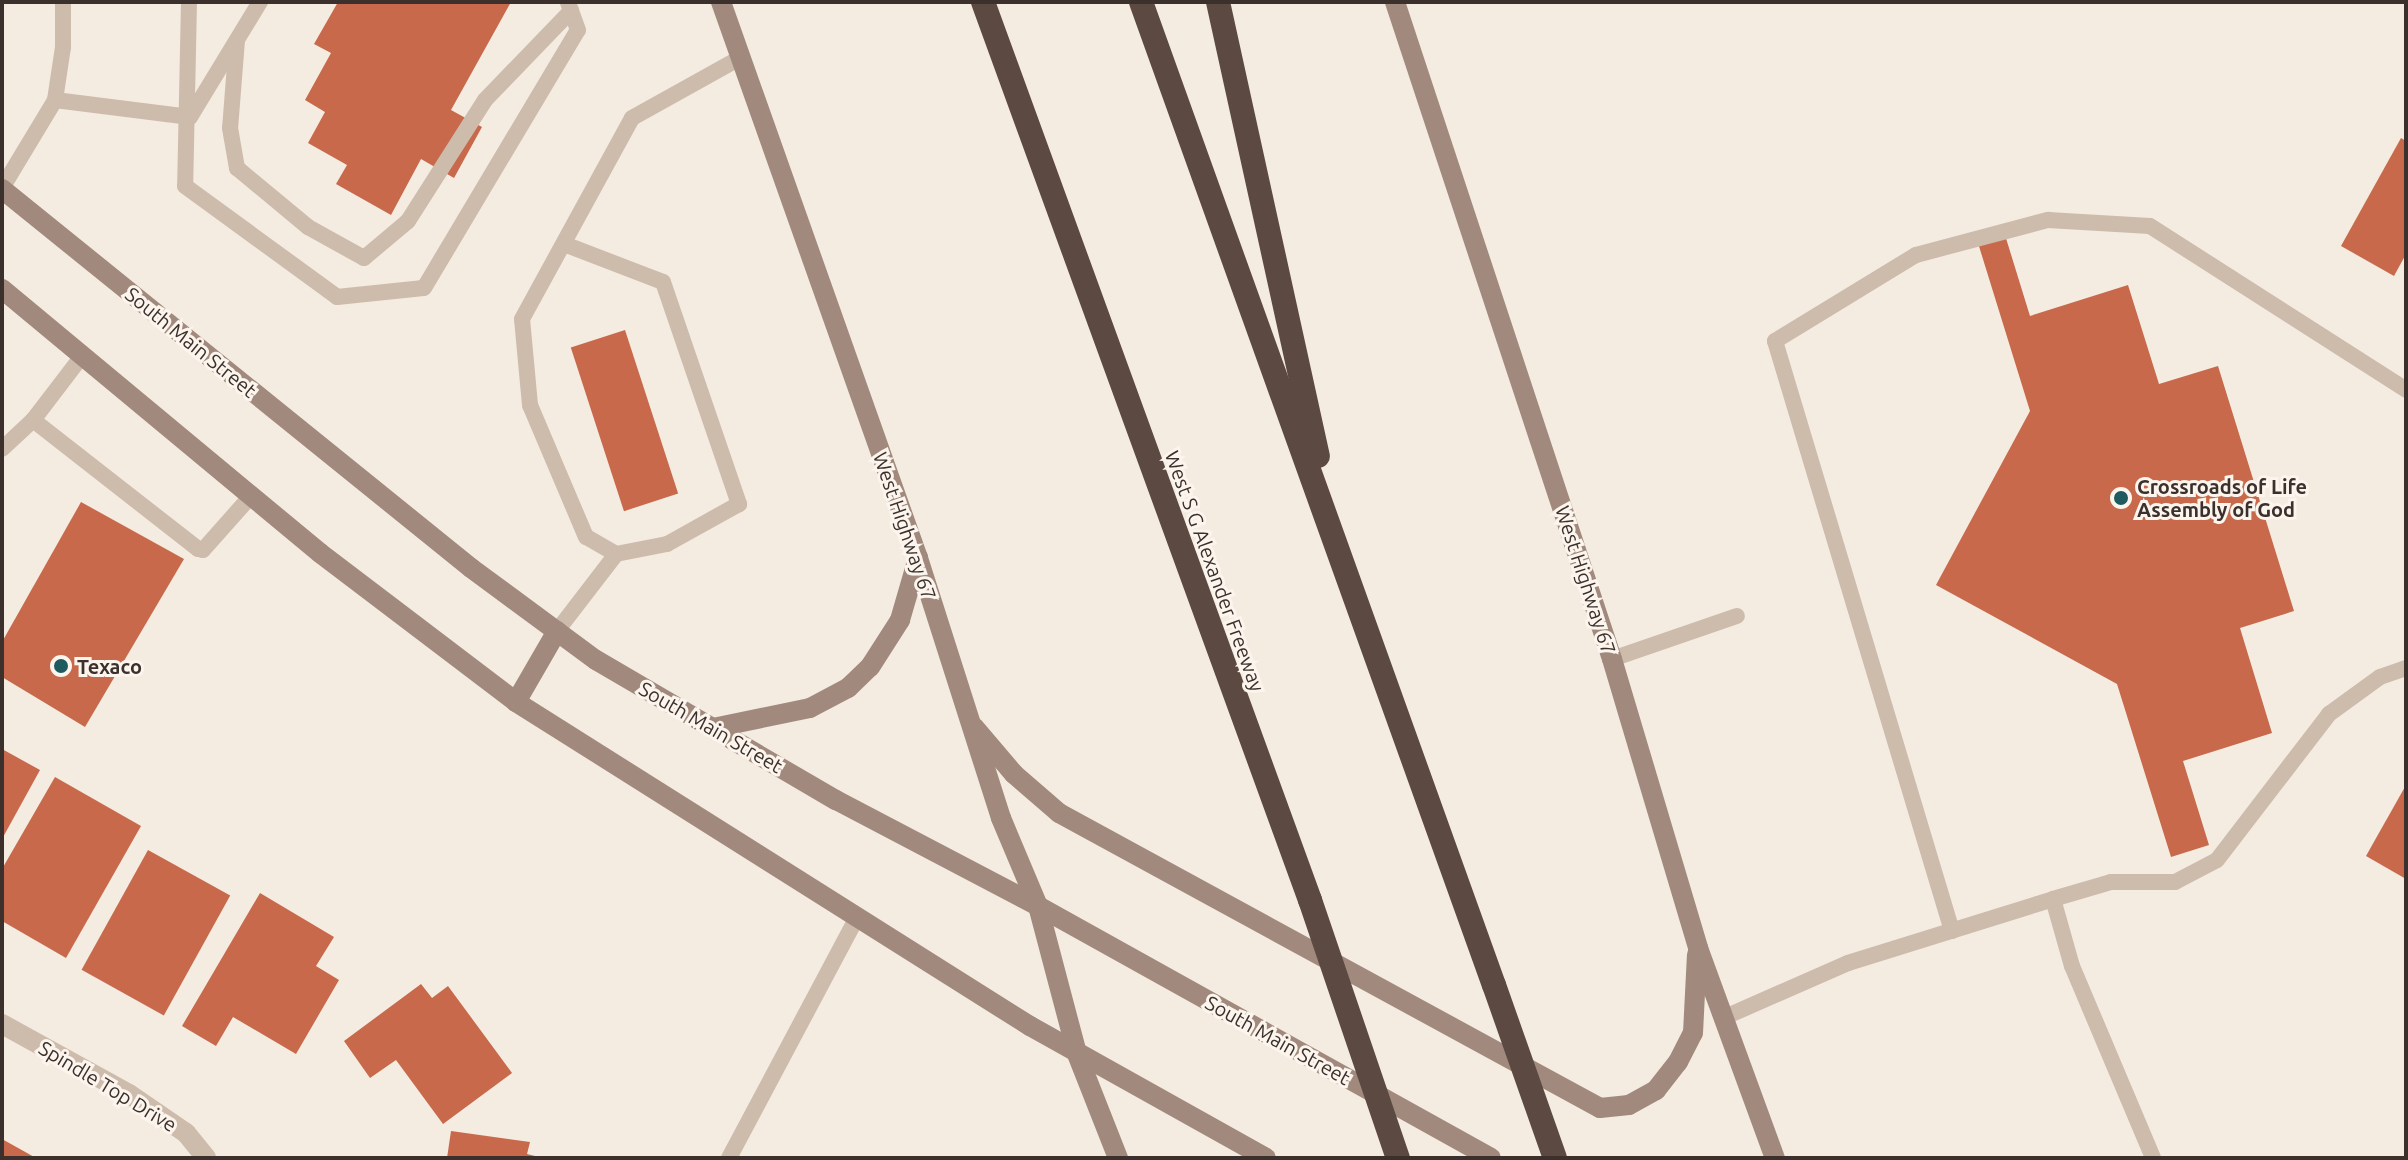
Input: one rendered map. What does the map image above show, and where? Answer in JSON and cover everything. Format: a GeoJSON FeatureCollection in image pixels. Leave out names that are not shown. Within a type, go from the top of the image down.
{"type":"FeatureCollection","features":[{"type":"Feature","properties":{"kind":"highway","name":"West S G Alexander Freeway"},"geometry":{"type":"LineString","coordinates":[[983,2],[1310,900],[1398,1158]]}},
{"type":"Feature","properties":{"kind":"highway"},"geometry":{"type":"LineString","coordinates":[[1141,2],[1555,1158]]}},
{"type":"Feature","properties":{"kind":"highway"},"geometry":{"type":"LineString","coordinates":[[1218,2],[1342,560]]}},
{"type":"Feature","properties":{"kind":"main road","name":"West Highway 67"},"geometry":{"type":"LineString","coordinates":[[721,2],[918,558],[966,717],[1038,906],[1077,1054],[1118,1158]]}},
{"type":"Feature","properties":{"kind":"main road","name":"West Highway 67"},"geometry":{"type":"LineString","coordinates":[[1395,2],[1612,659],[1698,948],[1775,1158]]}},
{"type":"Feature","properties":{"kind":"main road","name":"South Main Street"},"geometry":{"type":"LineString","coordinates":[[2,189],[471,568],[557,631],[836,800],[1038,906],[1491,1158]]}},
{"type":"Feature","properties":{"kind":"main road"},"geometry":{"type":"LineString","coordinates":[[2,289],[251,496],[516,702],[1077,1054],[1266,1158]]}},
{"type":"Feature","properties":{"kind":"main road"},"geometry":{"type":"LineString","coordinates":[[713,728],[810,708],[848,688],[870,667],[900,620],[918,558]]}},
{"type":"Feature","properties":{"kind":"main road"},"geometry":{"type":"LineString","coordinates":[[516,702],[557,631]]}},
{"type":"Feature","properties":{"kind":"main road"},"geometry":{"type":"LineString","coordinates":[[966,717],[1014,774],[1059,813],[1600,1108],[1629,1105],[1656,1090],[1678,1062],[1693,1033],[1698,948]]}},
{"type":"Feature","properties":{"kind":"street","name":"Spindle Top Drive"},"geometry":{"type":"LineString","coordinates":[[2,1024],[129,1094],[186,1133],[206,1158]]}},
{"type":"Feature","properties":{"kind":"lane"},"geometry":{"type":"LineString","coordinates":[[2,189],[55,100],[63,47],[63,2]]}},
{"type":"Feature","properties":{"kind":"lane"},"geometry":{"type":"LineString","coordinates":[[189,2],[190,117],[185,186],[337,297],[424,288],[578,30],[570,7],[485,100],[408,221],[364,258],[308,227],[237,168],[230,128],[237,40]]}},
{"type":"Feature","properties":{"kind":"lane"},"geometry":{"type":"LineString","coordinates":[[190,117],[260,2]]}},
{"type":"Feature","properties":{"kind":"lane"},"geometry":{"type":"LineString","coordinates":[[564,244],[663,282],[739,504],[667,544],[616,554],[586,537],[530,405],[522,319],[632,118],[740,58]]}},
{"type":"Feature","properties":{"kind":"lane"},"geometry":{"type":"LineString","coordinates":[[55,100],[190,117]]}},
{"type":"Feature","properties":{"kind":"lane"},"geometry":{"type":"LineString","coordinates":[[1952,931],[1775,341],[1916,255],[2048,220],[2150,226],[2406,390]]}},
{"type":"Feature","properties":{"kind":"lane"},"geometry":{"type":"LineString","coordinates":[[2,449],[33,420],[82,356]]}},
{"type":"Feature","properties":{"kind":"lane"},"geometry":{"type":"LineString","coordinates":[[33,420],[198,549],[203,550],[251,496]]}},
{"type":"Feature","properties":{"kind":"lane"},"geometry":{"type":"LineString","coordinates":[[557,631],[616,554]]}},
{"type":"Feature","properties":{"kind":"lane"},"geometry":{"type":"LineString","coordinates":[[1612,659],[1737,616]]}},
{"type":"Feature","properties":{"kind":"lane"},"geometry":{"type":"LineString","coordinates":[[1725,1017],[1848,963],[2053,899],[2111,882],[2175,882],[2217,860],[2329,714],[2380,677],[2406,668]]}},
{"type":"Feature","properties":{"kind":"lane"},"geometry":{"type":"LineString","coordinates":[[2053,899],[2072,966],[2153,1158]]}},
{"type":"Feature","properties":{"kind":"lane"},"geometry":{"type":"LineString","coordinates":[[729,1158],[857,917]]}},
{"type":"Feature","properties":{"kind":"building"},"geometry":{"type":"Polygon","coordinates":[[[338,2],[511,2],[451,110],[482,127],[454,178],[421,159],[391,215],[336,184],[347,165],[308,143],[325,112],[305,100],[331,53],[314,44],[338,2]]]}},
{"type":"Feature","properties":{"kind":"building"},"geometry":{"type":"Polygon","coordinates":[[[2401,138],[2406,141],[2406,254],[2394,276],[2341,246],[2401,138]]]}},
{"type":"Feature","properties":{"kind":"building","name":"Crossroads of Life Assembly of God"},"geometry":{"type":"Polygon","coordinates":[[[2005,235],[2030,316],[2128,285],[2159,384],[2218,366],[2294,611],[2240,628],[2272,733],[2183,761],[2209,845],[2171,857],[2117,684],[1936,585],[2030,411],[1978,243],[2005,235]]]}},
{"type":"Feature","properties":{"kind":"building"},"geometry":{"type":"Polygon","coordinates":[[[625,330],[678,494],[624,511],[571,348],[625,330]]]}},
{"type":"Feature","properties":{"kind":"building"},"geometry":{"type":"Polygon","coordinates":[[[81,502],[184,559],[85,727],[2,677],[2,642],[81,502]]]}},
{"type":"Feature","properties":{"kind":"building"},"geometry":{"type":"Polygon","coordinates":[[[2,749],[40,770],[2,839],[2,749]]]}},
{"type":"Feature","properties":{"kind":"building"},"geometry":{"type":"Polygon","coordinates":[[[55,777],[141,826],[66,958],[2,921],[2,869],[55,777]]]}},
{"type":"Feature","properties":{"kind":"building"},"geometry":{"type":"Polygon","coordinates":[[[2406,785],[2406,879],[2366,856],[2406,785]]]}},
{"type":"Feature","properties":{"kind":"building"},"geometry":{"type":"Polygon","coordinates":[[[148,850],[230,896],[164,1015],[82,970],[148,850]]]}},
{"type":"Feature","properties":{"kind":"building"},"geometry":{"type":"Polygon","coordinates":[[[260,893],[334,937],[316,966],[339,980],[296,1054],[233,1017],[216,1046],[182,1026],[260,893]]]}},
{"type":"Feature","properties":{"kind":"building"},"geometry":{"type":"Polygon","coordinates":[[[421,984],[432,998],[448,986],[512,1073],[443,1124],[396,1060],[370,1078],[344,1041],[421,984]]]}},
{"type":"Feature","properties":{"kind":"building"},"geometry":{"type":"Polygon","coordinates":[[[451,1131],[530,1142],[527,1154],[543,1158],[447,1158],[451,1131]]]}},
{"type":"Feature","properties":{"kind":"building"},"geometry":{"type":"Polygon","coordinates":[[[2,1139],[36,1158],[2,1158],[2,1139]]]}},
{"type":"Feature","properties":{"kind":"place","name":"Crossroads of Life Assembly of God"},"geometry":{"type":"Point","coordinates":[2121,498]}},
{"type":"Feature","properties":{"kind":"place","name":"Texaco"},"geometry":{"type":"Point","coordinates":[61,666]}}]}
